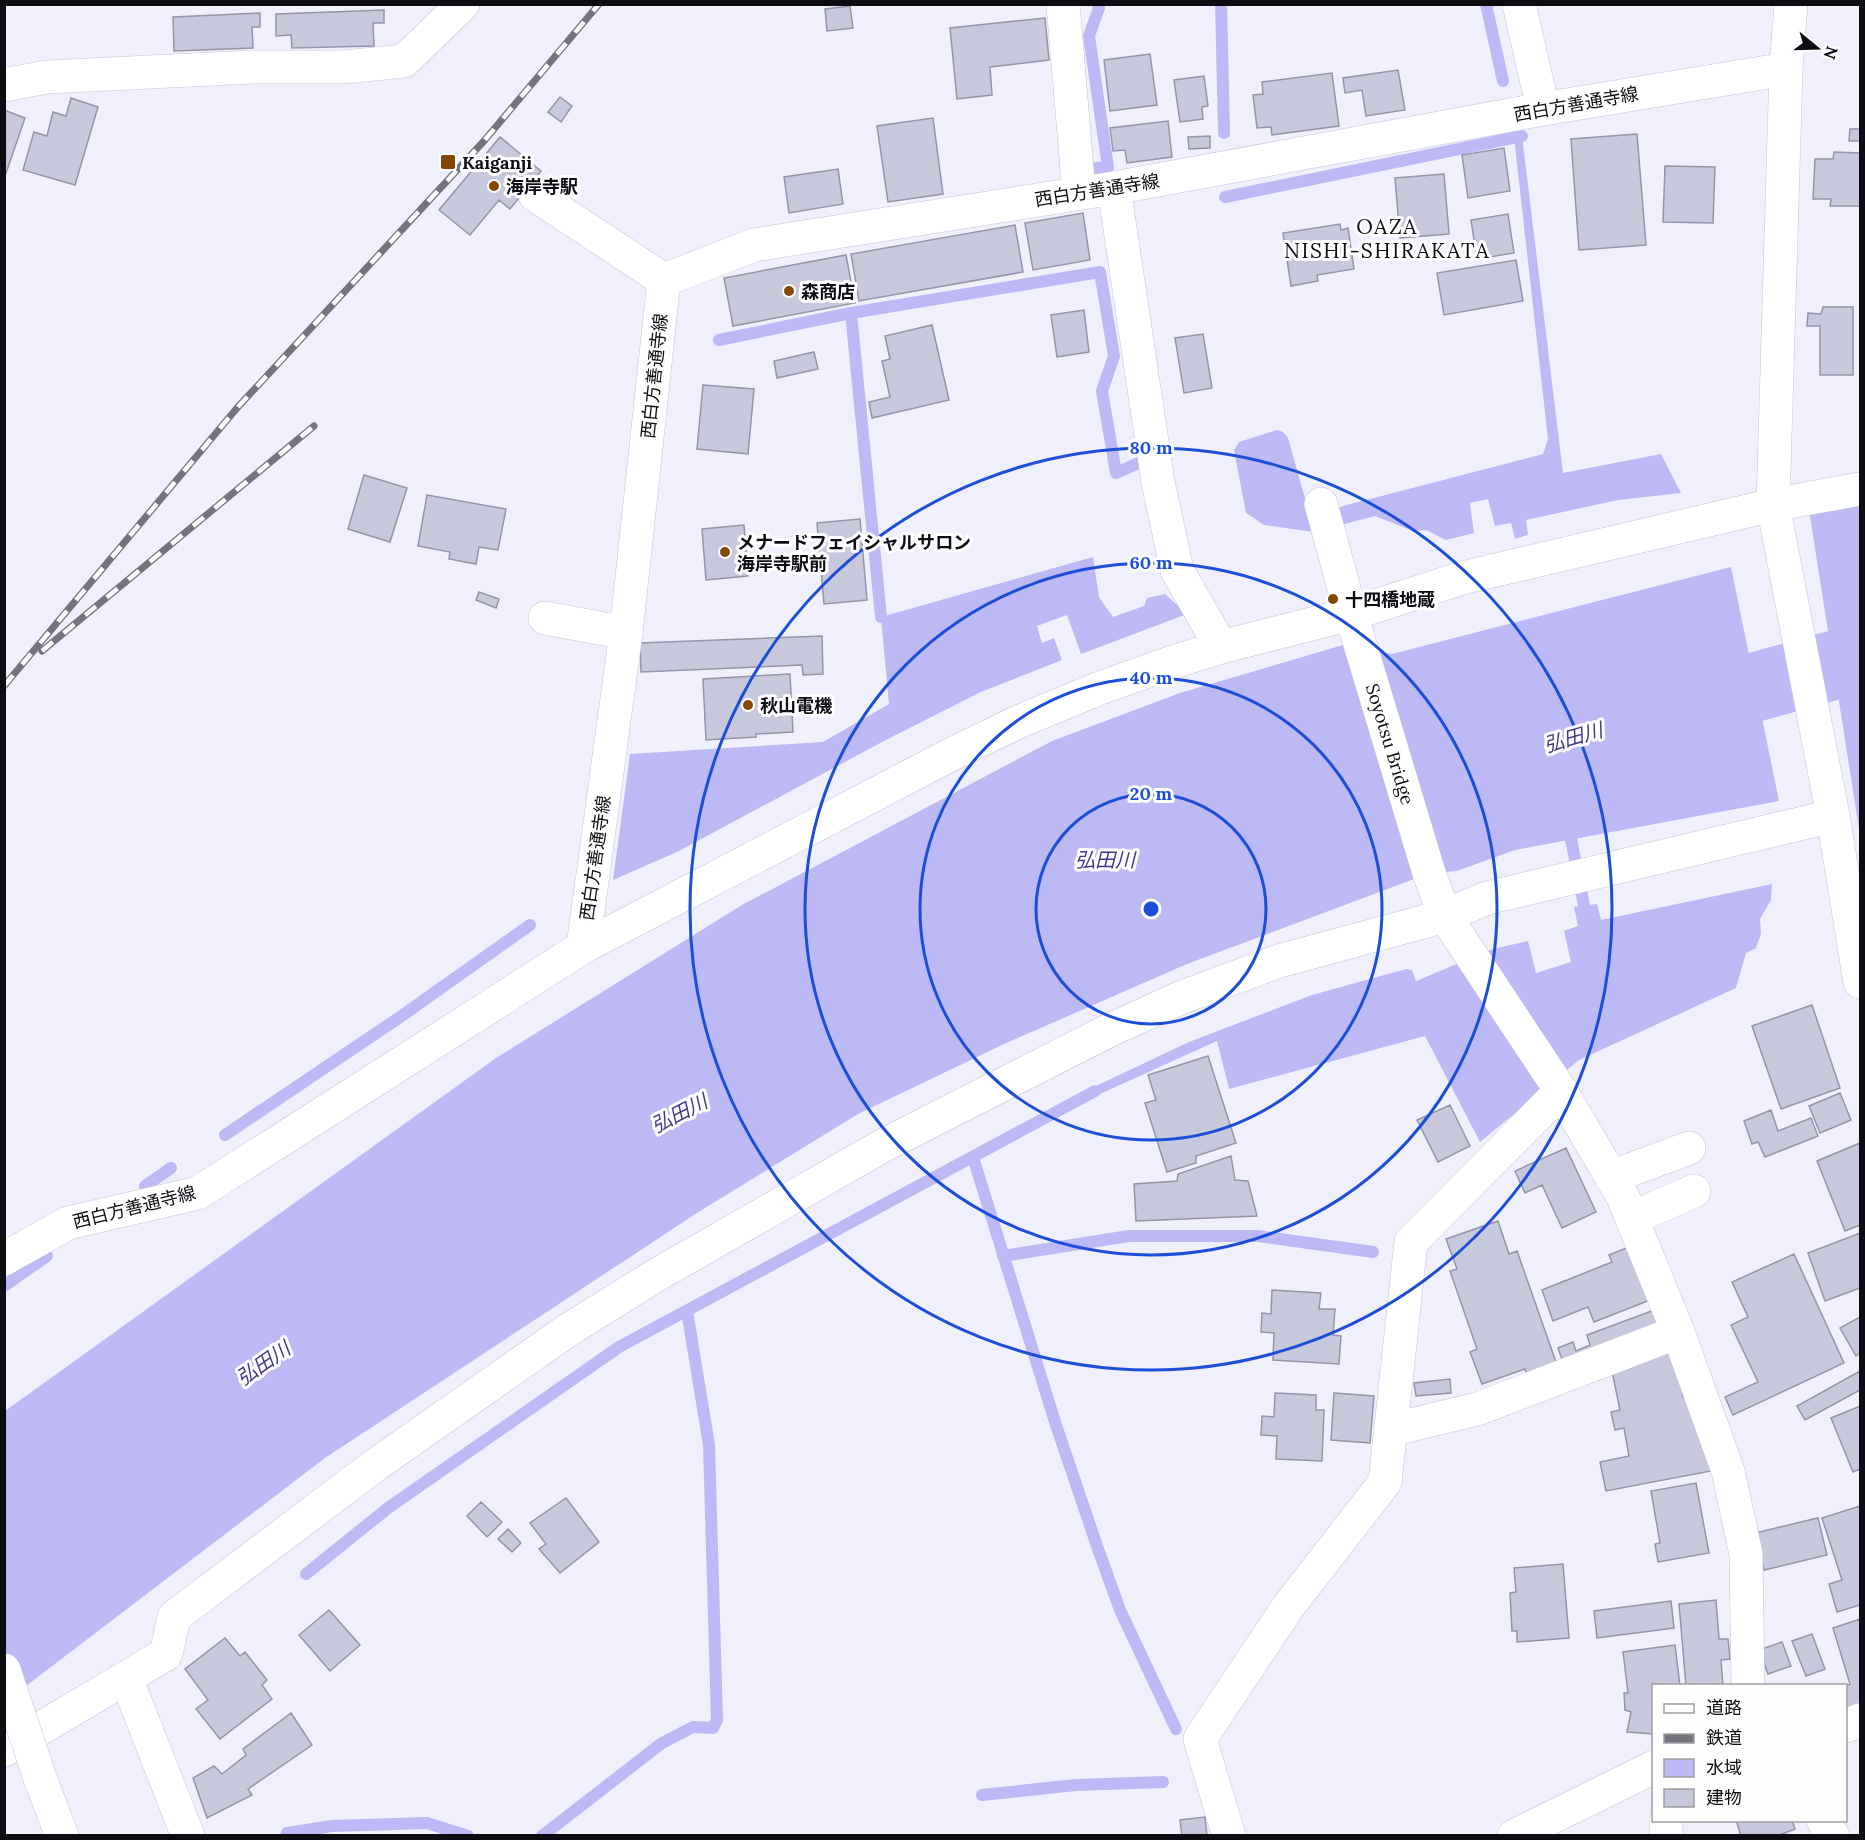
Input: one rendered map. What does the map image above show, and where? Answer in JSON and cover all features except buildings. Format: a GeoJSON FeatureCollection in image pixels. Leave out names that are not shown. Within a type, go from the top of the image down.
{"type":"FeatureCollection","features":[{"type":"Feature","properties":{"kind":"street"},"geometry":{"type":"LineString","coordinates":[[4,85],[46,77],[253,67],[344,67],[404,61],[463,4]]}},
{"type":"Feature","properties":{"kind":"street"},"geometry":{"type":"LineString","coordinates":[[1063,4],[1079,194]]}},
{"type":"Feature","properties":{"kind":"street"},"geometry":{"type":"LineString","coordinates":[[1520,4],[1543,110]]}},
{"type":"Feature","properties":{"kind":"street"},"geometry":{"type":"LineString","coordinates":[[1791,4],[1786,69],[1776,364],[1777,519],[1833,816],[1850,857],[1860,982]]}},
{"type":"Feature","properties":{"kind":"street","name":"西白方善通寺線"},"geometry":{"type":"LineString","coordinates":[[4,1258],[68,1223],[198,1192],[584,947],[626,633],[664,280],[754,244],[1079,194],[1543,110],[1786,69]]}},
{"type":"Feature","properties":{"kind":"street"},"geometry":{"type":"LineString","coordinates":[[1114,188],[1158,482],[1178,570],[1221,647]]}},
{"type":"Feature","properties":{"kind":"street"},"geometry":{"type":"LineString","coordinates":[[536,195],[664,280]]}},
{"type":"Feature","properties":{"kind":"street"},"geometry":{"type":"LineString","coordinates":[[584,947],[952,754],[1018,722],[1100,688],[1221,647],[1351,614],[1462,578],[1777,519],[1860,489]]}},
{"type":"Feature","properties":{"kind":"street","name":"Soyotsu Bridge"},"geometry":{"type":"LineString","coordinates":[[1321,504],[1351,614],[1429,873],[1445,916],[1561,1091],[1611,1177],[1632,1218],[1678,1332],[1728,1471],[1746,1554],[1748,1684]]}},
{"type":"Feature","properties":{"kind":"street"},"geometry":{"type":"LineString","coordinates":[[545,618],[626,633]]}},
{"type":"Feature","properties":{"kind":"street"},"geometry":{"type":"LineString","coordinates":[[4,1750],[166,1654],[174,1617],[383,1459],[568,1330],[660,1272],[884,1145],[1110,1030],[1180,998],[1279,962],[1445,916],[1487,898],[1833,816]]}},
{"type":"Feature","properties":{"kind":"street"},"geometry":{"type":"LineString","coordinates":[[1229,1836],[1200,1739],[1288,1607],[1385,1482],[1411,1242],[1561,1091]]}},
{"type":"Feature","properties":{"kind":"street"},"geometry":{"type":"LineString","coordinates":[[1611,1177],[1689,1148]]}},
{"type":"Feature","properties":{"kind":"street"},"geometry":{"type":"LineString","coordinates":[[1632,1218],[1694,1191]]}},
{"type":"Feature","properties":{"kind":"street"},"geometry":{"type":"LineString","coordinates":[[1390,1431],[1477,1409],[1678,1332]]}},
{"type":"Feature","properties":{"kind":"street"},"geometry":{"type":"LineString","coordinates":[[4,1670],[62,1836]]}},
{"type":"Feature","properties":{"kind":"street"},"geometry":{"type":"LineString","coordinates":[[126,1678],[188,1836]]}},
{"type":"Feature","properties":{"kind":"street"},"geometry":{"type":"LineString","coordinates":[[1514,1836],[1652,1767]]}},
{"type":"Feature","properties":{"kind":"street"},"geometry":{"type":"LineString","coordinates":[[1824,1822],[1833,1836]]}},
{"type":"Feature","properties":{"kind":"water"},"geometry":{"type":"Polygon","coordinates":[[[1522,136],[1563,473],[1661,454],[1681,493],[1618,500],[1526,520],[1528,535],[1515,539],[1511,523],[1495,526],[1488,499],[1470,503],[1474,533],[1446,540],[1426,530],[1413,531],[1375,516],[1314,532],[1264,525],[1246,513],[1234,450],[1239,442],[1277,430],[1283,432],[1288,438],[1308,509],[1316,517],[1343,506],[1543,454],[1548,439],[1514,137],[1522,136]]]}},
{"type":"Feature","properties":{"kind":"water"},"geometry":{"type":"Polygon","coordinates":[[[1860,496],[1860,829],[1859,829],[1809,510],[1860,496]]]}},
{"type":"Feature","properties":{"kind":"water"},"geometry":{"type":"Polygon","coordinates":[[[1093,557],[1099,597],[1113,617],[1144,606],[1147,598],[1165,594],[1187,614],[1081,654],[1067,615],[1037,626],[1042,643],[1054,638],[1062,660],[981,692],[882,742],[679,851],[613,880],[630,754],[823,742],[889,704],[881,617],[1093,557]]]}},
{"type":"Feature","properties":{"kind":"water","name":"弘田川"},"geometry":{"type":"Polygon","coordinates":[[[1731,567],[1779,801],[1515,850],[1457,871],[1430,873],[1187,964],[1002,1045],[858,1114],[697,1213],[325,1458],[5,1702],[5,1411],[496,1058],[742,905],[1052,741],[1180,693],[1343,645],[1392,654],[1731,567]]]}},
{"type":"Feature","properties":{"kind":"water"},"geometry":{"type":"Polygon","coordinates":[[[1772,884],[1771,900],[1760,919],[1761,934],[1756,948],[1746,953],[1736,988],[1579,1060],[1480,1142],[1425,1036],[1229,1089],[1217,1041],[1100,1094],[1095,1092],[1098,1085],[1189,1042],[1312,995],[1406,969],[1412,970],[1416,981],[1493,949],[1528,941],[1536,973],[1571,962],[1564,931],[1578,926],[1574,907],[1597,904],[1601,920],[1772,884]]]}},
{"type":"Feature","properties":{"kind":"waterway"},"geometry":{"type":"LineString","coordinates":[[1088,169],[1108,167],[1089,36],[1099,8],[1098,4]]}},
{"type":"Feature","properties":{"kind":"waterway"},"geometry":{"type":"LineString","coordinates":[[1221,4],[1224,133]]}},
{"type":"Feature","properties":{"kind":"waterway"},"geometry":{"type":"LineString","coordinates":[[1486,4],[1503,81]]}},
{"type":"Feature","properties":{"kind":"waterway"},"geometry":{"type":"LineString","coordinates":[[1225,197],[1522,136]]}},
{"type":"Feature","properties":{"kind":"waterway"},"geometry":{"type":"LineString","coordinates":[[719,340],[851,313],[1100,272],[1114,356],[1102,391],[1116,473],[1143,461]]}},
{"type":"Feature","properties":{"kind":"waterway"},"geometry":{"type":"LineString","coordinates":[[851,313],[881,617]]}},
{"type":"Feature","properties":{"kind":"waterway","name":"弘田川"},"geometry":{"type":"LineString","coordinates":[[1665,712],[1860,658]]}},
{"type":"Feature","properties":{"kind":"waterway"},"geometry":{"type":"LineString","coordinates":[[1571,839],[1584,905]]}},
{"type":"Feature","properties":{"kind":"waterway"},"geometry":{"type":"LineString","coordinates":[[225,1135],[403,1015],[530,925]]}},
{"type":"Feature","properties":{"kind":"waterway"},"geometry":{"type":"LineString","coordinates":[[306,1574],[388,1508],[619,1347],[1095,1091]]}},
{"type":"Feature","properties":{"kind":"waterway"},"geometry":{"type":"LineString","coordinates":[[973,1157],[1055,1422],[1097,1546],[1120,1610],[1176,1729]]}},
{"type":"Feature","properties":{"kind":"waterway"},"geometry":{"type":"LineString","coordinates":[[145,1186],[171,1168]]}},
{"type":"Feature","properties":{"kind":"waterway"},"geometry":{"type":"LineString","coordinates":[[1003,1256],[1129,1236],[1258,1236],[1373,1252]]}},
{"type":"Feature","properties":{"kind":"waterway"},"geometry":{"type":"LineString","coordinates":[[4,1286],[47,1256]]}},
{"type":"Feature","properties":{"kind":"waterway"},"geometry":{"type":"LineString","coordinates":[[542,1836],[662,1743],[693,1727],[713,1728],[717,1720],[709,1445],[687,1311]]}},
{"type":"Feature","properties":{"kind":"waterway"},"geometry":{"type":"LineString","coordinates":[[982,1795],[1076,1785],[1163,1782]]}},
{"type":"Feature","properties":{"kind":"waterway"},"geometry":{"type":"LineString","coordinates":[[286,1836],[287,1833],[332,1826],[427,1823],[468,1836]]}},
{"type":"Feature","properties":{"kind":"railway"},"geometry":{"type":"LineString","coordinates":[[4,686],[237,408],[484,141],[599,4]]}},
{"type":"Feature","properties":{"kind":"railway"},"geometry":{"type":"LineString","coordinates":[[42,651],[314,426]]}},
{"type":"Feature","properties":{"kind":"place","name":"Kaiganji"},"geometry":{"type":"Point","coordinates":[448,162]}},
{"type":"Feature","properties":{"kind":"place","name":"海岸寺駅"},"geometry":{"type":"Point","coordinates":[494,186]}},
{"type":"Feature","properties":{"kind":"place","name":"森商店"},"geometry":{"type":"Point","coordinates":[789,291]}},
{"type":"Feature","properties":{"kind":"place","name":"メナードフェイシャルサロン 海岸寺駅前"},"geometry":{"type":"Point","coordinates":[725,552]}},
{"type":"Feature","properties":{"kind":"place","name":"十四橋地蔵"},"geometry":{"type":"Point","coordinates":[1333,599]}},
{"type":"Feature","properties":{"kind":"place","name":"秋山電機"},"geometry":{"type":"Point","coordinates":[748,705]}},
{"type":"Feature","properties":{"kind":"district","name":"OAZA NISHI-SHIRAKATA"},"geometry":{"type":"Point","coordinates":[1387,238]}}]}
